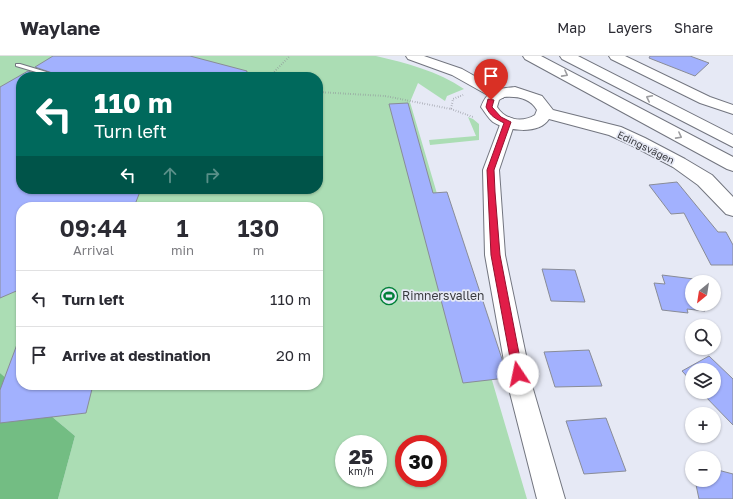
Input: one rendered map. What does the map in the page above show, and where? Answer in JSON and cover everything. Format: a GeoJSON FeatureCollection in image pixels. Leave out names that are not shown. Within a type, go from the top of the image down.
{"type":"FeatureCollection","features":[{"type":"Feature","properties":{"kind":"main road"},"geometry":{"type":"LineString","coordinates":[[530,56],[733,165]]}},
{"type":"Feature","properties":{"kind":"main road"},"geometry":{"type":"LineString","coordinates":[[567,56],[733,142]]}},
{"type":"Feature","properties":{"kind":"main road"},"geometry":{"type":"LineString","coordinates":[[515,92],[529,95],[540,102],[545,113],[542,118],[532,124],[523,125],[508,122],[496,116],[490,109],[491,100],[498,95],[515,92]]}},
{"type":"Feature","properties":{"kind":"main road","name":"Edingsvägen"},"geometry":{"type":"LineString","coordinates":[[545,113],[590,123],[615,131],[639,142],[679,163],[705,180],[733,209]]}},
{"type":"Feature","properties":{"kind":"street"},"geometry":{"type":"LineString","coordinates":[[412,56],[457,72],[498,95]]}},
{"type":"Feature","properties":{"kind":"street"},"geometry":{"type":"LineString","coordinates":[[615,56],[705,100],[733,110]]}},
{"type":"Feature","properties":{"kind":"street"},"geometry":{"type":"LineString","coordinates":[[508,122],[491,170],[495,255],[521,389],[551,499]]}},
{"type":"Feature","properties":{"kind":"lane"},"geometry":{"type":"LineString","coordinates":[[18,65],[42,72]]}},
{"type":"Feature","properties":{"kind":"path"},"geometry":{"type":"LineString","coordinates":[[274,72],[290,56]]}},
{"type":"Feature","properties":{"kind":"path"},"geometry":{"type":"LineString","coordinates":[[323,92],[382,94],[420,100],[476,118]]}},
{"type":"Feature","properties":{"kind":"path"},"geometry":{"type":"LineString","coordinates":[[451,109],[453,100],[464,94]]}},
{"type":"Feature","properties":{"kind":"green space","name":"Rimnersvallen"},"geometry":{"type":"Polygon","coordinates":[[[0,56],[376,56],[433,72],[444,77],[464,89],[447,96],[445,101],[418,83],[410,102],[527,499],[58,499],[75,436],[20,390],[323,390],[323,202],[16,202],[16,386],[0,373],[0,56]]]}},
{"type":"Feature","properties":{"kind":"green space"},"geometry":{"type":"Polygon","coordinates":[[[468,117],[479,124],[479,140],[430,145],[429,140],[476,136],[468,117]]]}},
{"type":"Feature","properties":{"kind":"green space"},"geometry":{"type":"Polygon","coordinates":[[[0,373],[16,386],[16,390],[20,390],[75,436],[58,499],[0,499],[0,373]]]}},
{"type":"Feature","properties":{"kind":"building"},"geometry":{"type":"Polygon","coordinates":[[[53,56],[190,56],[247,71],[50,72],[35,67],[53,56]]]}},
{"type":"Feature","properties":{"kind":"building"},"geometry":{"type":"Polygon","coordinates":[[[650,56],[690,56],[709,63],[695,76],[649,58],[650,56]]]}},
{"type":"Feature","properties":{"kind":"building"},"geometry":{"type":"Polygon","coordinates":[[[16,78],[16,194],[139,194],[136,202],[16,202],[16,291],[0,298],[0,87],[16,78]]]}},
{"type":"Feature","properties":{"kind":"building"},"geometry":{"type":"Polygon","coordinates":[[[408,103],[433,193],[447,192],[503,362],[506,378],[463,383],[389,104],[408,103]]]}},
{"type":"Feature","properties":{"kind":"building"},"geometry":{"type":"Polygon","coordinates":[[[677,182],[718,232],[726,232],[733,245],[733,265],[711,265],[684,213],[671,214],[649,185],[677,182]]]}},
{"type":"Feature","properties":{"kind":"building"},"geometry":{"type":"Polygon","coordinates":[[[542,269],[575,270],[585,302],[551,301],[542,269]]]}},
{"type":"Feature","properties":{"kind":"building"},"geometry":{"type":"Polygon","coordinates":[[[662,275],[685,278],[685,311],[688,311],[688,313],[662,310],[654,283],[665,284],[662,275]]]}},
{"type":"Feature","properties":{"kind":"building"},"geometry":{"type":"Polygon","coordinates":[[[16,347],[16,390],[92,390],[86,413],[0,423],[0,390],[16,347]]]}},
{"type":"Feature","properties":{"kind":"building"},"geometry":{"type":"Polygon","coordinates":[[[589,350],[602,386],[555,387],[544,352],[589,350]]]}},
{"type":"Feature","properties":{"kind":"building"},"geometry":{"type":"Polygon","coordinates":[[[709,356],[716,363],[696,363],[709,356]]]}},
{"type":"Feature","properties":{"kind":"building"},"geometry":{"type":"Polygon","coordinates":[[[721,368],[733,379],[733,425],[721,413],[721,407],[716,407],[708,399],[721,399],[721,368]]]}},
{"type":"Feature","properties":{"kind":"building"},"geometry":{"type":"Polygon","coordinates":[[[606,418],[626,471],[584,474],[566,421],[606,418]]]}},
{"type":"Feature","properties":{"kind":"building"},"geometry":{"type":"Polygon","coordinates":[[[721,471],[733,474],[733,499],[699,499],[696,487],[721,487],[721,471]]]}},
{"type":"Feature","properties":{"kind":"place","name":"Rimnersvallen"},"geometry":{"type":"Point","coordinates":[389,296]}},
{"type":"Feature","properties":{"kind":"route"},"geometry":{"type":"LineString","coordinates":[[491,100],[489,107],[493,114],[501,120],[508,122],[491,170],[495,255],[518,374]]}}]}
